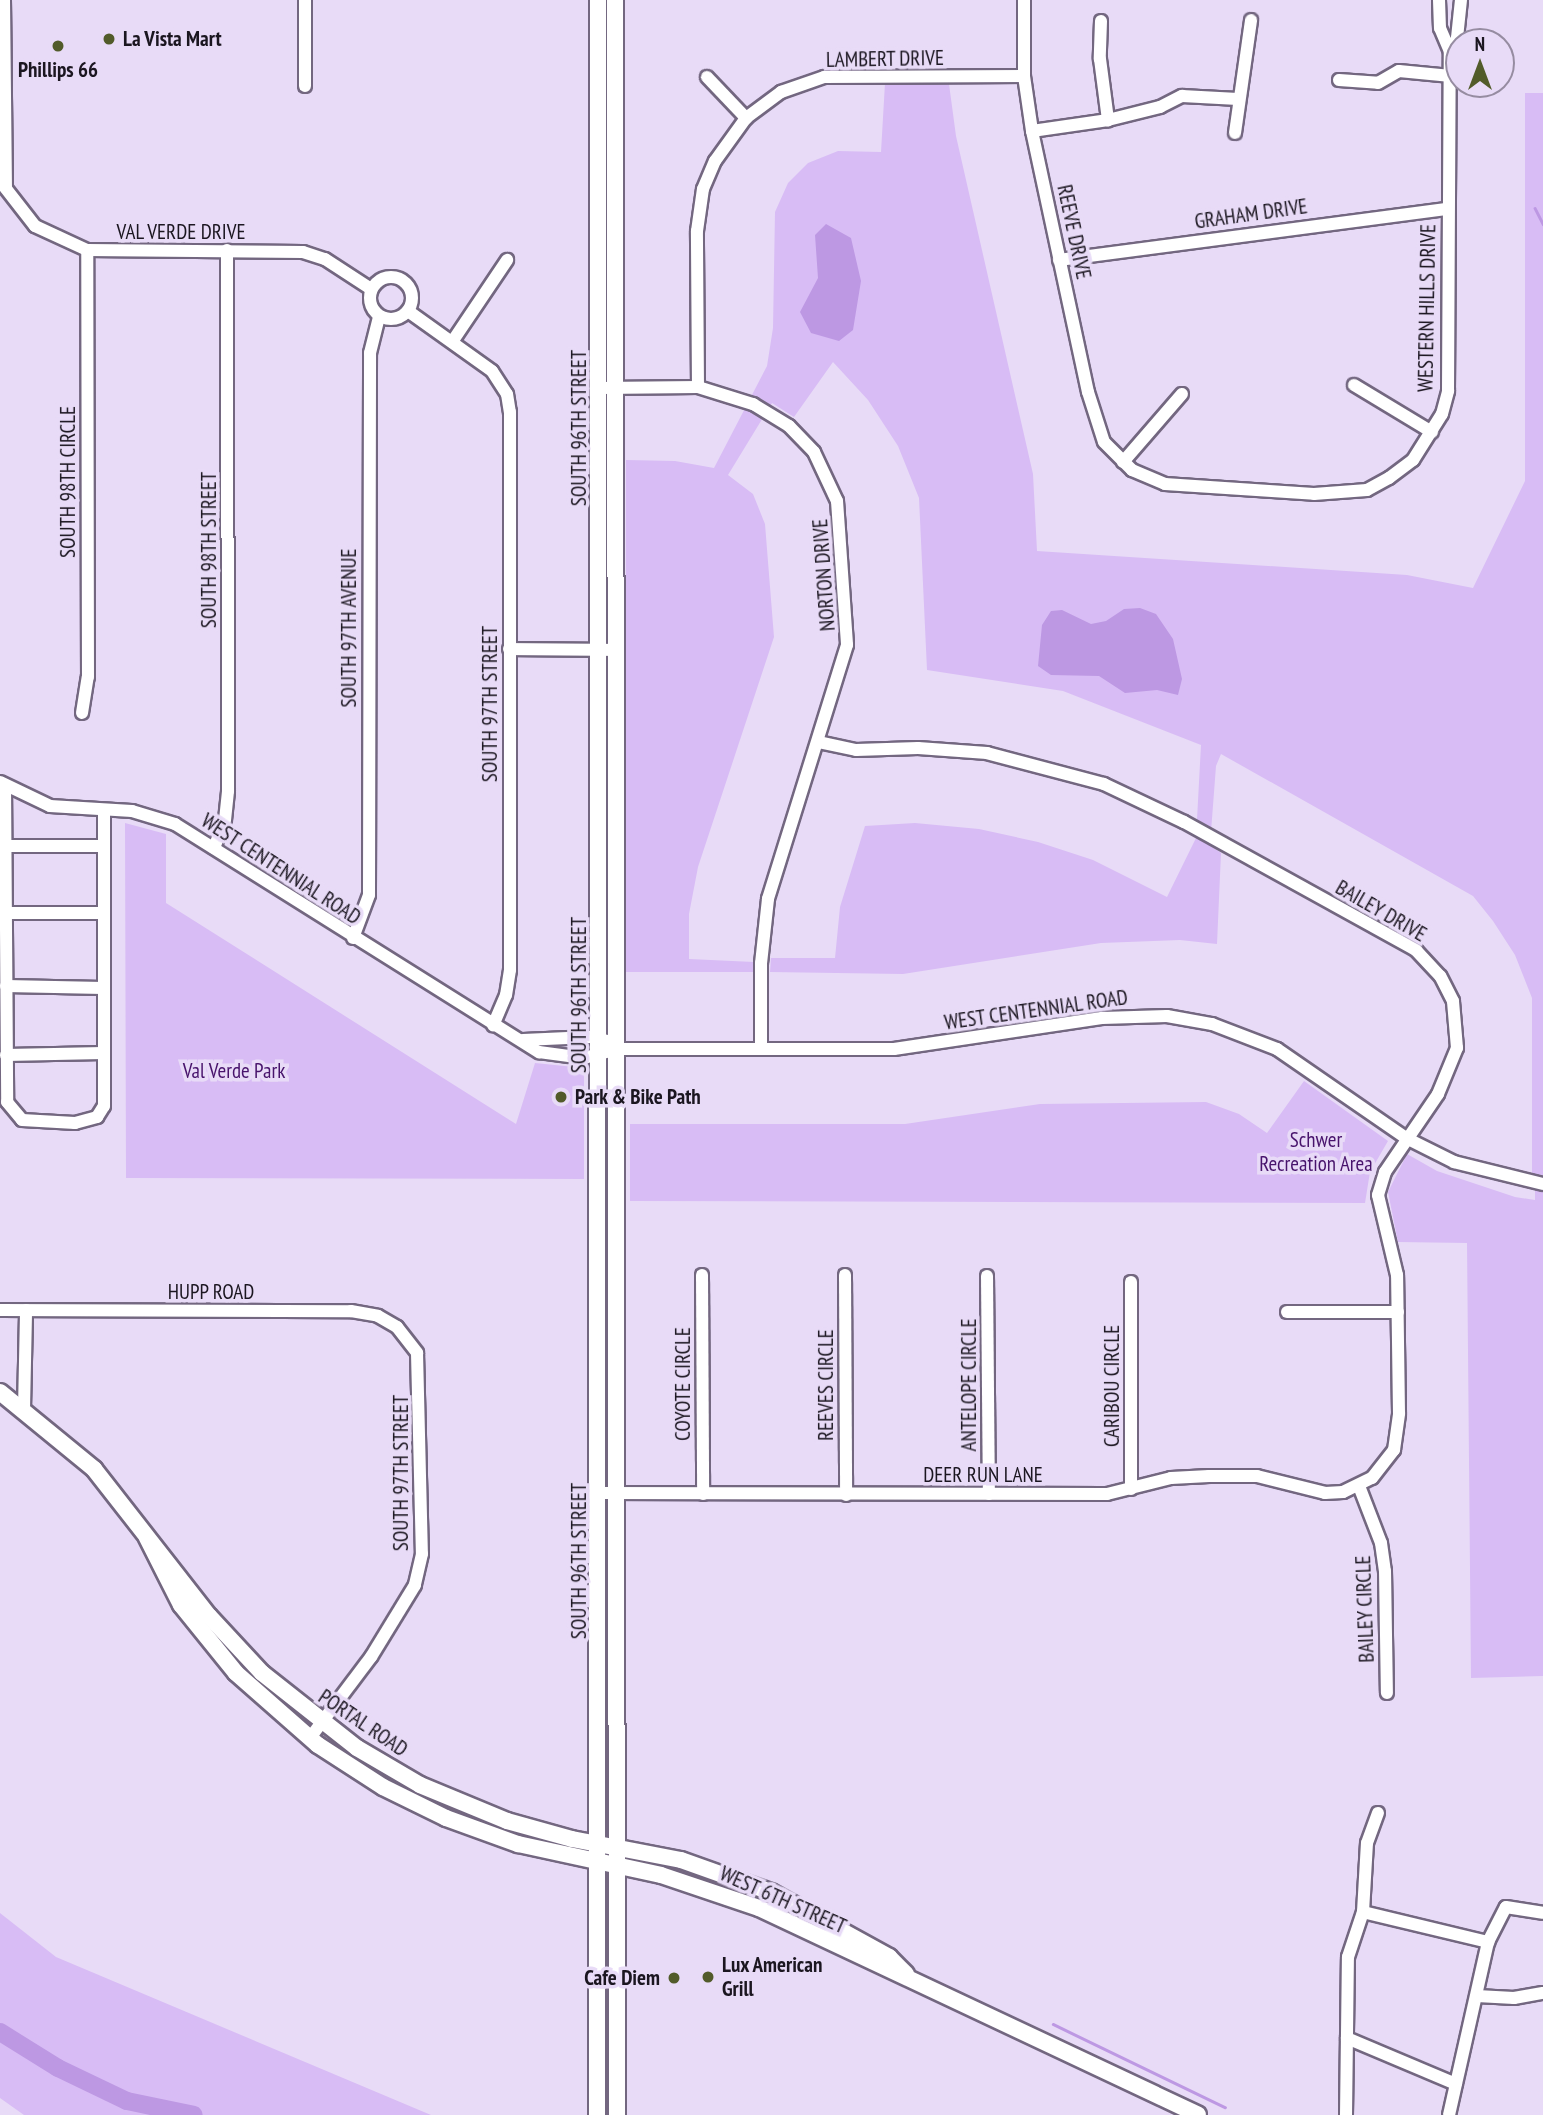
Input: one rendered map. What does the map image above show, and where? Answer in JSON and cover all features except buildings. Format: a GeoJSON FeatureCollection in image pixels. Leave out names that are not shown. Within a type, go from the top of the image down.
{"type":"FeatureCollection","features":[{"type":"Feature","properties":{"kind":"main road","name":"SOUTH 96TH STREET"},"geometry":{"type":"LineString","coordinates":[[597,2115],[601,1493],[600,1038],[594,650],[600,388],[598,0]]}},
{"type":"Feature","properties":{"kind":"main road","name":"SOUTH 96TH STREET"},"geometry":{"type":"LineString","coordinates":[[615,0],[618,388],[617,2115]]}},
{"type":"Feature","properties":{"kind":"main road","name":"PORTAL ROAD"},"geometry":{"type":"LineString","coordinates":[[0,1392],[94,1469],[236,1645],[321,1723],[395,1772],[468,1806],[545,1832],[618,1846]]}},
{"type":"Feature","properties":{"kind":"main road","name":"PORTAL ROAD"},"geometry":{"type":"LineString","coordinates":[[147,1538],[166,1579],[210,1643],[263,1699],[310,1738],[383,1787],[446,1818],[518,1844],[597,1863]]}},
{"type":"Feature","properties":{"kind":"main road","name":"WEST 6TH STREET"},"geometry":{"type":"LineString","coordinates":[[618,1846],[681,1860],[771,1892],[880,1952],[908,1976]]}},
{"type":"Feature","properties":{"kind":"main road","name":"WEST 6TH STREET"},"geometry":{"type":"LineString","coordinates":[[597,1863],[722,1894],[785,1920],[865,1962],[908,1976],[1198,2115]]}},
{"type":"Feature","properties":{"kind":"street","name":"VAL VERDE DRIVE"},"geometry":{"type":"LineString","coordinates":[[4,0],[3,185],[35,226],[87,250],[227,250],[313,254],[371,289]]}},
{"type":"Feature","properties":{"kind":"street"},"geometry":{"type":"LineString","coordinates":[[305,0],[305,86]]}},
{"type":"Feature","properties":{"kind":"street","name":"REEVE DRIVE"},"geometry":{"type":"LineString","coordinates":[[1024,0],[1024,76],[1032,131],[1059,260],[1097,424],[1104,442],[1123,462]]}},
{"type":"Feature","properties":{"kind":"street","name":"WESTERN HILLS DRIVE"},"geometry":{"type":"LineString","coordinates":[[1439,0],[1441,35],[1445,43]]}},
{"type":"Feature","properties":{"kind":"street","name":"WESTERN HILLS DRIVE"},"geometry":{"type":"LineString","coordinates":[[1455,28],[1461,0]]}},
{"type":"Feature","properties":{"kind":"street"},"geometry":{"type":"LineString","coordinates":[[1235,133],[1251,20]]}},
{"type":"Feature","properties":{"kind":"street"},"geometry":{"type":"LineString","coordinates":[[1101,21],[1100,59],[1108,120]]}},
{"type":"Feature","properties":{"kind":"street"},"geometry":{"type":"LineString","coordinates":[[1339,80],[1378,83],[1399,71],[1445,75]]}},
{"type":"Feature","properties":{"kind":"street","name":"LAMBERT DRIVE"},"geometry":{"type":"LineString","coordinates":[[698,387],[698,231],[703,189],[715,161],[746,118],[781,92],[824,77],[1024,76]]}},
{"type":"Feature","properties":{"kind":"street"},"geometry":{"type":"LineString","coordinates":[[707,77],[746,118]]}},
{"type":"Feature","properties":{"kind":"street"},"geometry":{"type":"LineString","coordinates":[[1032,131],[1108,120],[1160,107],[1182,96],[1238,99]]}},
{"type":"Feature","properties":{"kind":"street","name":"WESTERN HILLS DRIVE"},"geometry":{"type":"LineString","coordinates":[[1123,462],[1165,484],[1341,493],[1367,490],[1390,478],[1413,460],[1432,432],[1448,391],[1451,98]]}},
{"type":"Feature","properties":{"kind":"street","name":"GRAHAM DRIVE"},"geometry":{"type":"LineString","coordinates":[[1059,260],[1448,209]]}},
{"type":"Feature","properties":{"kind":"street","name":"SOUTH 98TH CIRCLE"},"geometry":{"type":"LineString","coordinates":[[82,713],[89,677],[87,250]]}},
{"type":"Feature","properties":{"kind":"street","name":"SOUTH 98TH STREET"},"geometry":{"type":"LineString","coordinates":[[214,848],[225,820],[228,791],[227,250]]}},
{"type":"Feature","properties":{"kind":"street"},"geometry":{"type":"LineString","coordinates":[[408,312],[452,342],[507,260]]}},
{"type":"Feature","properties":{"kind":"street"},"geometry":{"type":"LineString","coordinates":[[386,277],[404,281],[412,298],[408,312],[393,319],[379,316],[370,302],[371,289],[386,277]]}},
{"type":"Feature","properties":{"kind":"street","name":"SOUTH 97TH AVENUE"},"geometry":{"type":"LineString","coordinates":[[353,938],[369,895],[370,353],[379,316]]}},
{"type":"Feature","properties":{"kind":"street","name":"SOUTH 97TH STREET"},"geometry":{"type":"LineString","coordinates":[[452,342],[501,382],[510,412],[510,970],[506,995],[492,1025]]}},
{"type":"Feature","properties":{"kind":"street"},"geometry":{"type":"LineString","coordinates":[[1354,385],[1432,432]]}},
{"type":"Feature","properties":{"kind":"street","name":"NORTON DRIVE"},"geometry":{"type":"LineString","coordinates":[[600,388],[698,387],[730,394],[789,426],[814,452],[837,500],[847,645],[768,899],[761,963],[761,1049]]}},
{"type":"Feature","properties":{"kind":"street"},"geometry":{"type":"LineString","coordinates":[[1123,462],[1182,394]]}},
{"type":"Feature","properties":{"kind":"street"},"geometry":{"type":"LineString","coordinates":[[509,649],[618,650]]}},
{"type":"Feature","properties":{"kind":"street","name":"BAILEY DRIVE"},"geometry":{"type":"LineString","coordinates":[[818,742],[856,750],[918,748],[987,753],[1104,784],[1176,817],[1416,950],[1440,976],[1453,1001],[1457,1048],[1438,1094],[1385,1172],[1378,1195],[1397,1275],[1398,1431],[1386,1466],[1359,1486]]}},
{"type":"Feature","properties":{"kind":"street"},"geometry":{"type":"LineString","coordinates":[[3,783],[7,1102],[16,1118],[56,1124],[75,1123],[101,1112],[104,810]]}},
{"type":"Feature","properties":{"kind":"street","name":"WEST CENTENNIAL ROAD"},"geometry":{"type":"LineString","coordinates":[[3,783],[58,808],[104,810],[161,818],[214,848],[492,1025],[523,1040],[539,1052],[557,1057],[600,1057],[618,1049],[894,1048],[1102,1018],[1167,1016],[1212,1024],[1277,1049],[1406,1138],[1454,1163],[1543,1184]]}},
{"type":"Feature","properties":{"kind":"street"},"geometry":{"type":"LineString","coordinates":[[5,846],[103,846]]}},
{"type":"Feature","properties":{"kind":"street"},"geometry":{"type":"LineString","coordinates":[[5,913],[103,913]]}},
{"type":"Feature","properties":{"kind":"street"},"geometry":{"type":"LineString","coordinates":[[5,986],[103,988]]}},
{"type":"Feature","properties":{"kind":"street"},"geometry":{"type":"LineString","coordinates":[[600,1038],[618,1049]]}},
{"type":"Feature","properties":{"kind":"street","name":"WEST CENTENNIAL ROAD"},"geometry":{"type":"LineString","coordinates":[[523,1040],[600,1038]]}},
{"type":"Feature","properties":{"kind":"street"},"geometry":{"type":"LineString","coordinates":[[6,1055],[103,1053]]}},
{"type":"Feature","properties":{"kind":"street","name":"COYOTE CIRCLE"},"geometry":{"type":"LineString","coordinates":[[702,1275],[703,1494]]}},
{"type":"Feature","properties":{"kind":"street","name":"REEVES CIRCLE"},"geometry":{"type":"LineString","coordinates":[[845,1275],[846,1495]]}},
{"type":"Feature","properties":{"kind":"street","name":"ANTELOPE CIRCLE"},"geometry":{"type":"LineString","coordinates":[[987,1276],[989,1494]]}},
{"type":"Feature","properties":{"kind":"street","name":"CARIBOU CIRCLE"},"geometry":{"type":"LineString","coordinates":[[1131,1282],[1131,1489]]}},
{"type":"Feature","properties":{"kind":"street","name":"HUPP ROAD"},"geometry":{"type":"LineString","coordinates":[[0,1310],[351,1311],[397,1327],[411,1344]]}},
{"type":"Feature","properties":{"kind":"street"},"geometry":{"type":"LineString","coordinates":[[24,1409],[26,1310]]}},
{"type":"Feature","properties":{"kind":"street"},"geometry":{"type":"LineString","coordinates":[[1287,1312],[1398,1312]]}},
{"type":"Feature","properties":{"kind":"street","name":"SOUTH 97TH STREET"},"geometry":{"type":"LineString","coordinates":[[310,1738],[415,1585],[422,1554],[421,1366],[411,1344]]}},
{"type":"Feature","properties":{"kind":"street","name":"DEER RUN LANE"},"geometry":{"type":"LineString","coordinates":[[601,1493],[1107,1494],[1171,1478],[1209,1476],[1257,1476],[1325,1493],[1359,1486]]}},
{"type":"Feature","properties":{"kind":"street","name":"BAILEY CIRCLE"},"geometry":{"type":"LineString","coordinates":[[1359,1486],[1379,1536],[1385,1571],[1387,1693]]}},
{"type":"Feature","properties":{"kind":"street"},"geometry":{"type":"LineString","coordinates":[[1346,2115],[1348,1957],[1363,1912],[1367,1843],[1378,1813]]}},
{"type":"Feature","properties":{"kind":"street"},"geometry":{"type":"LineString","coordinates":[[1449,2115],[1488,1942],[1506,1907],[1543,1913]]}},
{"type":"Feature","properties":{"kind":"street"},"geometry":{"type":"LineString","coordinates":[[1363,1912],[1488,1942]]}},
{"type":"Feature","properties":{"kind":"street"},"geometry":{"type":"LineString","coordinates":[[1477,1996],[1514,1998],[1543,1993]]}},
{"type":"Feature","properties":{"kind":"street"},"geometry":{"type":"LineString","coordinates":[[1347,2038],[1456,2084]]}},
{"type":"Feature","properties":{"kind":"green space"},"geometry":{"type":"Polygon","coordinates":[[[885,83],[949,84],[956,136],[1033,474],[1037,551],[1407,575],[1473,588],[1525,481],[1525,93],[1543,93],[1543,1175],[1532,1174],[1532,998],[1515,955],[1493,921],[1473,896],[1221,754],[1216,766],[1210,845],[1221,853],[1217,944],[1180,940],[1101,943],[903,974],[770,972],[771,958],[835,958],[840,907],[865,826],[915,823],[979,829],[1038,842],[1093,860],[1167,897],[1196,838],[1201,745],[1063,691],[927,670],[919,498],[898,446],[868,400],[833,362],[794,417],[772,403],[728,475],[753,494],[765,524],[774,637],[698,867],[689,914],[689,959],[754,962],[753,972],[626,972],[626,460],[675,461],[714,468],[767,366],[773,328],[775,212],[788,183],[808,163],[838,151],[881,152],[885,83]]]}},
{"type":"Feature","properties":{"kind":"green space","name":"Val Verde Park"},"geometry":{"type":"Polygon","coordinates":[[[125,823],[166,834],[166,903],[516,1124],[535,1063],[584,1068],[584,1179],[126,1178],[125,823]]]}},
{"type":"Feature","properties":{"kind":"green space","name":"Schwer Recreation Area"},"geometry":{"type":"Polygon","coordinates":[[[1304,1081],[1388,1141],[1370,1172],[1365,1203],[630,1201],[630,1124],[905,1124],[1040,1104],[1206,1102],[1239,1114],[1267,1133],[1304,1081]]]}},
{"type":"Feature","properties":{"kind":"green space","name":"Schwer Recreation Area"},"geometry":{"type":"Polygon","coordinates":[[[1407,1154],[1437,1171],[1515,1197],[1535,1200],[1535,1180],[1543,1180],[1543,1676],[1471,1678],[1467,1243],[1398,1242],[1388,1192],[1407,1154]]]}},
{"type":"Feature","properties":{"kind":"green space"},"geometry":{"type":"Polygon","coordinates":[[[0,1913],[56,1957],[431,2115],[24,2115],[0,2098],[0,1913]]]}},
{"type":"Feature","properties":{"kind":"shaded area"},"geometry":{"type":"Polygon","coordinates":[[[826,224],[851,238],[861,281],[853,330],[839,341],[811,333],[800,312],[818,278],[815,235],[826,224]]]}},
{"type":"Feature","properties":{"kind":"shaded area"},"geometry":{"type":"Polygon","coordinates":[[[1140,608],[1156,614],[1173,639],[1182,679],[1178,695],[1157,690],[1125,693],[1099,676],[1051,675],[1038,666],[1042,625],[1051,611],[1062,610],[1091,624],[1106,621],[1124,609],[1140,608]]]}},
{"type":"Feature","properties":{"kind":"waterway"},"geometry":{"type":"LineString","coordinates":[[1535,208],[1543,224]]}},
{"type":"Feature","properties":{"kind":"waterway"},"geometry":{"type":"LineString","coordinates":[[1053,2024],[1225,2107]]}},
{"type":"Feature","properties":{"kind":"waterway"},"geometry":{"type":"LineString","coordinates":[[0,2032],[58,2068],[127,2101],[194,2115]]}},
{"type":"Feature","properties":{"kind":"place","name":"La Vista Mart"},"geometry":{"type":"Point","coordinates":[109,39]}},
{"type":"Feature","properties":{"kind":"place","name":"Phillips 66"},"geometry":{"type":"Point","coordinates":[58,46]}},
{"type":"Feature","properties":{"kind":"place","name":"Park & Bike Path"},"geometry":{"type":"Point","coordinates":[561,1097]}},
{"type":"Feature","properties":{"kind":"place","name":"Lux American Grill"},"geometry":{"type":"Point","coordinates":[708,1977]}},
{"type":"Feature","properties":{"kind":"place","name":"Cafe Diem"},"geometry":{"type":"Point","coordinates":[674,1978]}}]}
